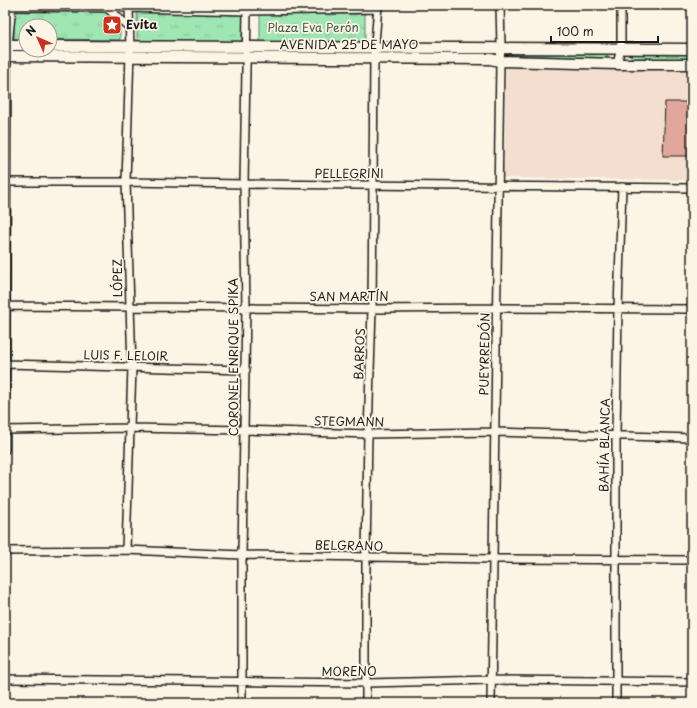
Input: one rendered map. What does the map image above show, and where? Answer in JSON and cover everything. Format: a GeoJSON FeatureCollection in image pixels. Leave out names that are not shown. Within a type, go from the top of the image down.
{"type":"FeatureCollection","features":[{"type":"Feature","properties":{"kind":"main road","name":"AVENIDA 25 DE MAYO"},"geometry":{"type":"LineString","coordinates":[[58,46],[130,51]]}},
{"type":"Feature","properties":{"kind":"main road"},"geometry":{"type":"LineString","coordinates":[[6,50],[18,47]]}},
{"type":"Feature","properties":{"kind":"main road","name":"AVENIDA 25 DE MAYO"},"geometry":{"type":"LineString","coordinates":[[247,52],[375,47],[692,49]]}},
{"type":"Feature","properties":{"kind":"main road","name":"AVENIDA 25 DE MAYO"},"geometry":{"type":"LineString","coordinates":[[6,50],[247,52],[374,58],[490,59],[500,61],[617,64],[692,64]]}},
{"type":"Feature","properties":{"kind":"street","name":"PUEYRREDÓN"},"geometry":{"type":"LineString","coordinates":[[492,703],[496,308],[501,47],[500,5]]}},
{"type":"Feature","properties":{"kind":"street"},"geometry":{"type":"LineString","coordinates":[[617,64],[621,48],[621,5]]}},
{"type":"Feature","properties":{"kind":"street"},"geometry":{"type":"LineString","coordinates":[[106,6],[129,27]]}},
{"type":"Feature","properties":{"kind":"street"},"geometry":{"type":"LineString","coordinates":[[5,450],[6,50],[10,7],[129,6],[247,11],[378,7]]}},
{"type":"Feature","properties":{"kind":"street","name":"LÓPEZ"},"geometry":{"type":"LineString","coordinates":[[126,550],[132,367],[126,182],[130,51],[129,6]]}},
{"type":"Feature","properties":{"kind":"street","name":"BARROS"},"geometry":{"type":"LineString","coordinates":[[366,703],[366,557],[374,185],[374,58],[378,7]]}},
{"type":"Feature","properties":{"kind":"street","name":"CORONEL ENRIQUE SPIKA"},"geometry":{"type":"LineString","coordinates":[[242,703],[242,556],[246,370],[244,184],[247,11]]}},
{"type":"Feature","properties":{"kind":"street","name":"PELLEGRINI"},"geometry":{"type":"LineString","coordinates":[[6,182],[692,188]]}},
{"type":"Feature","properties":{"kind":"street","name":"BAHÍA BLANCA"},"geometry":{"type":"LineString","coordinates":[[616,703],[616,435],[622,187]]}},
{"type":"Feature","properties":{"kind":"street","name":"SAN MARTÍN"},"geometry":{"type":"LineString","coordinates":[[5,306],[372,309],[692,309]]}},
{"type":"Feature","properties":{"kind":"street","name":"LUIS F. LELOIR"},"geometry":{"type":"LineString","coordinates":[[5,364],[246,370]]}},
{"type":"Feature","properties":{"kind":"street","name":"STEGMANN"},"geometry":{"type":"LineString","coordinates":[[5,430],[130,428],[368,434],[495,432],[692,438]]}},
{"type":"Feature","properties":{"kind":"street","name":"BELGRANO"},"geometry":{"type":"LineString","coordinates":[[5,551],[126,550],[242,556],[692,560]]}},
{"type":"Feature","properties":{"kind":"street","name":"MORENO"},"geometry":{"type":"LineString","coordinates":[[5,679],[366,683],[492,680],[692,682]]}},
{"type":"Feature","properties":{"kind":"shaded area"},"geometry":{"type":"Polygon","coordinates":[[[506,66],[692,68],[692,180],[504,178],[506,66]]]}},
{"type":"Feature","properties":{"kind":"green space"},"geometry":{"type":"Polygon","coordinates":[[[15,10],[105,11],[120,26],[120,40],[58,39],[58,18],[18,18],[18,39],[14,39],[15,10]]]}},
{"type":"Feature","properties":{"kind":"green space","name":"Plaza Eva Perón"},"geometry":{"type":"Polygon","coordinates":[[[137,12],[243,14],[242,42],[137,41],[137,12]]]}},
{"type":"Feature","properties":{"kind":"green space","name":"Plaza Eva Perón"},"geometry":{"type":"Polygon","coordinates":[[[260,13],[365,14],[365,43],[260,42],[260,13]]]}},
{"type":"Feature","properties":{"kind":"green space"},"geometry":{"type":"Polygon","coordinates":[[[606,52],[608,54],[604,59],[514,59],[512,57],[512,54],[514,53],[606,52]]]}},
{"type":"Feature","properties":{"kind":"green space"},"geometry":{"type":"Polygon","coordinates":[[[692,53],[692,59],[633,60],[631,58],[631,55],[633,54],[692,53]]]}},
{"type":"Feature","properties":{"kind":"building"},"geometry":{"type":"Polygon","coordinates":[[[665,102],[692,102],[692,156],[663,156],[665,102]]]}},
{"type":"Feature","properties":{"kind":"place","name":"Evita"},"geometry":{"type":"Point","coordinates":[112,25]}}]}
